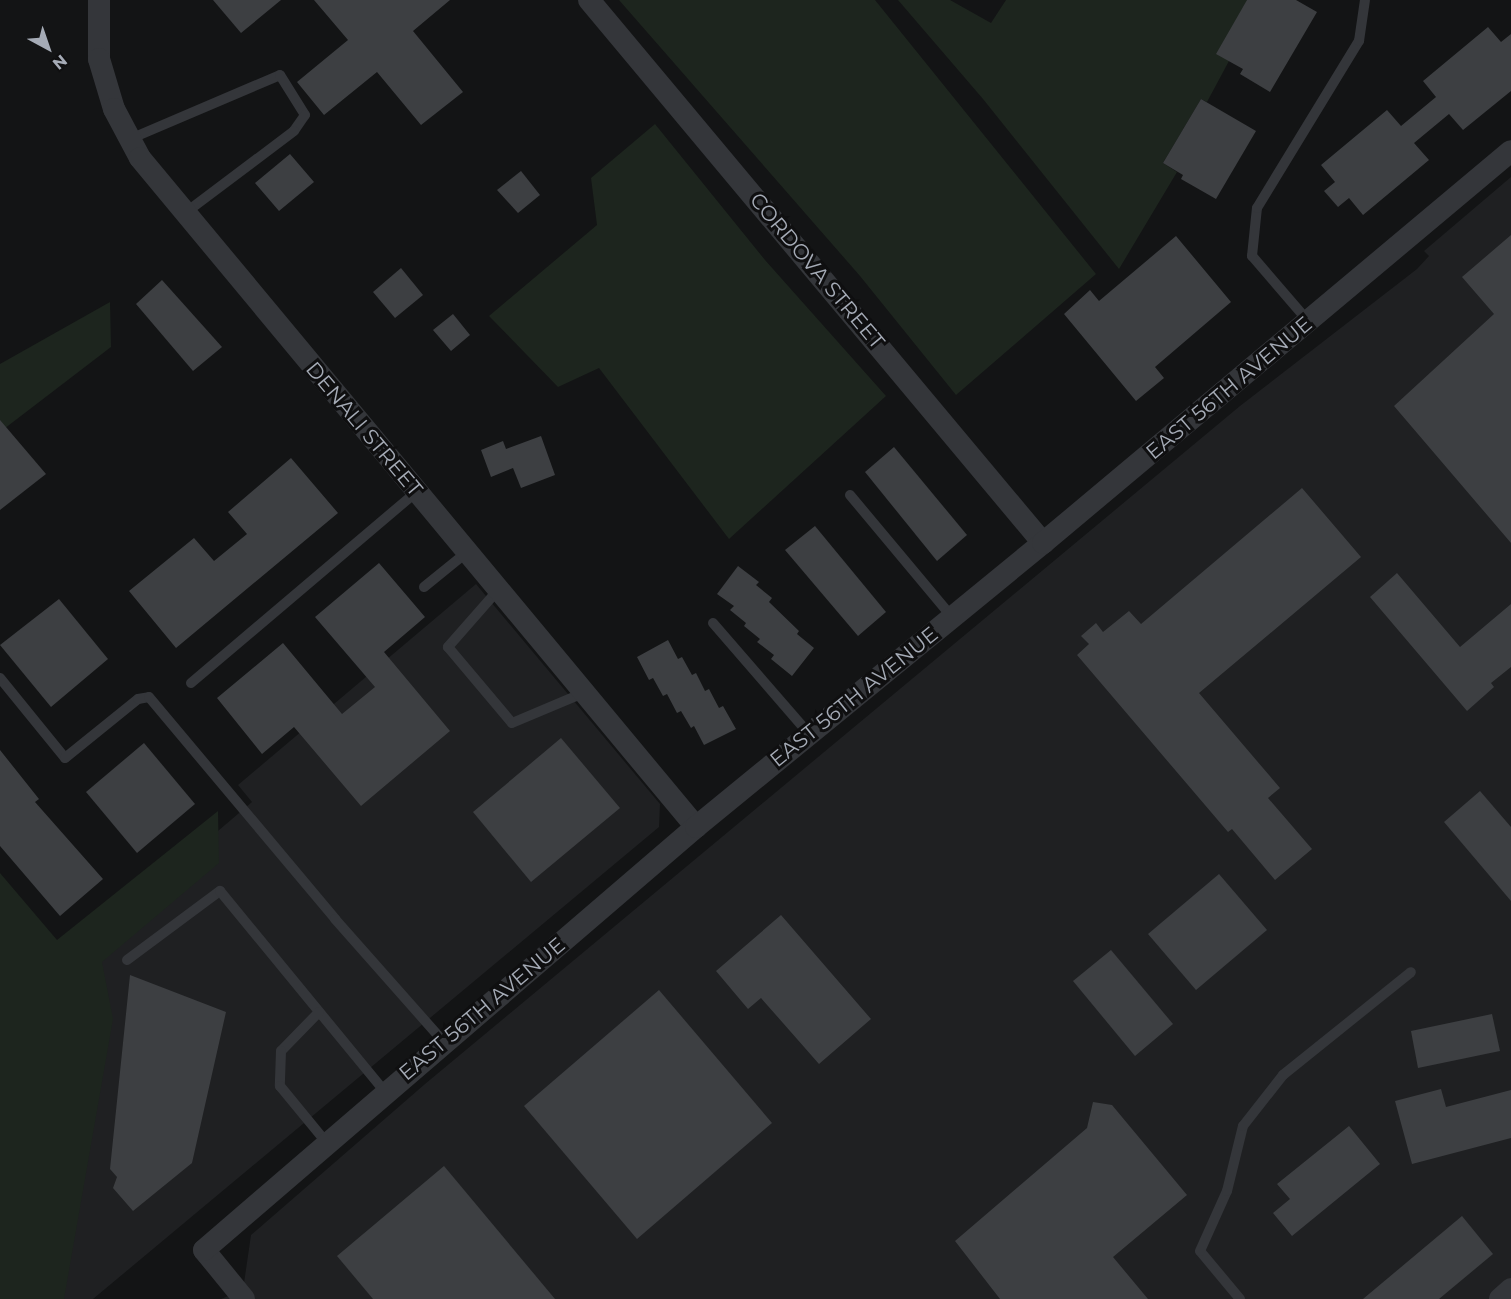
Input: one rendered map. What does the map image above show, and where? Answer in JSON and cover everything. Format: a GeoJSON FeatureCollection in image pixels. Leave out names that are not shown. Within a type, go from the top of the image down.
{"type":"FeatureCollection","features":[{"type":"Feature","properties":{"kind":"street","name":"DENALI STREET"},"geometry":{"type":"LineString","coordinates":[[99,0],[99,59],[114,109],[140,158],[696,827]]}},
{"type":"Feature","properties":{"kind":"street","name":"CORDOVA STREET"},"geometry":{"type":"LineString","coordinates":[[589,0],[1043,543]]}},
{"type":"Feature","properties":{"kind":"street","name":"EAST 56TH AVENUE"},"geometry":{"type":"LineString","coordinates":[[244,1299],[204,1250],[326,1142],[696,827],[1043,543],[1511,151]]}},
{"type":"Feature","properties":{"kind":"street"},"geometry":{"type":"LineString","coordinates":[[1500,1299],[1511,1290]]}},
{"type":"Feature","properties":{"kind":"lane"},"geometry":{"type":"LineString","coordinates":[[1308,321],[1252,256],[1257,208],[1359,41],[1365,0]]}},
{"type":"Feature","properties":{"kind":"lane"},"geometry":{"type":"LineString","coordinates":[[130,139],[280,75],[304,115],[294,131],[185,213]]}},
{"type":"Feature","properties":{"kind":"lane"},"geometry":{"type":"LineString","coordinates":[[191,683],[416,492]]}},
{"type":"Feature","properties":{"kind":"lane"},"geometry":{"type":"LineString","coordinates":[[850,495],[952,617]]}},
{"type":"Feature","properties":{"kind":"lane"},"geometry":{"type":"LineString","coordinates":[[424,587],[467,552]]}},
{"type":"Feature","properties":{"kind":"lane"},"geometry":{"type":"LineString","coordinates":[[498,590],[448,646],[512,723],[583,693]]}},
{"type":"Feature","properties":{"kind":"lane"},"geometry":{"type":"LineString","coordinates":[[713,623],[809,734]]}},
{"type":"Feature","properties":{"kind":"lane"},"geometry":{"type":"LineString","coordinates":[[0,678],[65,758],[138,699],[149,697],[335,919],[444,1042]]}},
{"type":"Feature","properties":{"kind":"lane"},"geometry":{"type":"LineString","coordinates":[[127,960],[220,891],[385,1092]]}},
{"type":"Feature","properties":{"kind":"lane"},"geometry":{"type":"LineString","coordinates":[[1240,1299],[1200,1251],[1227,1191],[1243,1126],[1283,1075],[1411,972]]}},
{"type":"Feature","properties":{"kind":"lane"},"geometry":{"type":"LineString","coordinates":[[319,1012],[281,1052],[280,1086],[326,1142]]}},
{"type":"Feature","properties":{"kind":"shaded area"},"geometry":{"type":"Polygon","coordinates":[[[619,0],[875,0],[1096,274],[956,395],[860,276],[619,0]]]}},
{"type":"Feature","properties":{"kind":"shaded area"},"geometry":{"type":"Polygon","coordinates":[[[898,0],[950,0],[991,23],[1006,0],[1247,0],[1229,61],[1207,102],[1201,99],[1163,163],[1177,172],[1119,269],[983,99],[898,0]]]}},
{"type":"Feature","properties":{"kind":"shaded area"},"geometry":{"type":"Polygon","coordinates":[[[655,124],[765,260],[886,396],[729,539],[599,368],[558,387],[489,316],[597,225],[591,178],[655,124]]]}},
{"type":"Feature","properties":{"kind":"shaded area"},"geometry":{"type":"Polygon","coordinates":[[[1511,177],[1511,1299],[221,1299],[243,1290],[251,1235],[425,1084],[1240,406],[1417,269],[1429,256],[1424,251],[1511,177]]]}},
{"type":"Feature","properties":{"kind":"shaded area"},"geometry":{"type":"Polygon","coordinates":[[[110,302],[111,347],[0,432],[0,364],[110,302]]]}},
{"type":"Feature","properties":{"kind":"shaded area"},"geometry":{"type":"Polygon","coordinates":[[[476,584],[660,804],[659,827],[93,1299],[50,1299],[71,956],[252,802],[238,785],[476,584]]]}},
{"type":"Feature","properties":{"kind":"shaded area"},"geometry":{"type":"Polygon","coordinates":[[[218,811],[219,863],[102,962],[113,1019],[64,1299],[0,1299],[0,873],[57,940],[218,811]]]}},
{"type":"Feature","properties":{"kind":"building"},"geometry":{"type":"Polygon","coordinates":[[[213,0],[281,0],[241,33],[213,0]]]}},
{"type":"Feature","properties":{"kind":"building"},"geometry":{"type":"Polygon","coordinates":[[[314,0],[450,0],[413,31],[463,92],[421,125],[377,72],[324,115],[297,82],[348,40],[314,0]]]}},
{"type":"Feature","properties":{"kind":"building"},"geometry":{"type":"Polygon","coordinates":[[[1247,0],[1296,0],[1317,12],[1270,92],[1240,74],[1243,69],[1216,54],[1247,0]]]}},
{"type":"Feature","properties":{"kind":"building"},"geometry":{"type":"Polygon","coordinates":[[[1488,27],[1501,42],[1511,34],[1511,91],[1463,130],[1449,114],[1414,143],[1429,160],[1363,215],[1349,198],[1338,207],[1324,191],[1335,182],[1321,165],[1387,110],[1401,126],[1436,97],[1423,81],[1488,27]]]}},
{"type":"Feature","properties":{"kind":"building"},"geometry":{"type":"Polygon","coordinates":[[[1201,99],[1256,131],[1216,199],[1181,179],[1183,175],[1163,163],[1201,99]]]}},
{"type":"Feature","properties":{"kind":"building"},"geometry":{"type":"Polygon","coordinates":[[[290,154],[314,182],[279,211],[255,183],[290,154]]]}},
{"type":"Feature","properties":{"kind":"building"},"geometry":{"type":"Polygon","coordinates":[[[521,171],[540,195],[518,213],[497,190],[521,171]]]}},
{"type":"Feature","properties":{"kind":"building"},"geometry":{"type":"Polygon","coordinates":[[[1511,235],[1511,543],[1394,406],[1494,314],[1462,277],[1511,235]]]}},
{"type":"Feature","properties":{"kind":"building"},"geometry":{"type":"Polygon","coordinates":[[[1176,236],[1231,302],[1155,367],[1164,378],[1136,401],[1064,314],[1090,290],[1099,301],[1176,236]]]}},
{"type":"Feature","properties":{"kind":"building"},"geometry":{"type":"Polygon","coordinates":[[[401,268],[423,295],[395,318],[373,292],[401,268]]]}},
{"type":"Feature","properties":{"kind":"building"},"geometry":{"type":"Polygon","coordinates":[[[162,280],[222,347],[193,371],[136,304],[162,280]]]}},
{"type":"Feature","properties":{"kind":"building"},"geometry":{"type":"Polygon","coordinates":[[[453,314],[470,335],[451,351],[433,330],[453,314]]]}},
{"type":"Feature","properties":{"kind":"building"},"geometry":{"type":"Polygon","coordinates":[[[0,420],[46,474],[0,510],[0,420]]]}},
{"type":"Feature","properties":{"kind":"building"},"geometry":{"type":"Polygon","coordinates":[[[541,436],[555,475],[521,488],[513,468],[491,477],[481,450],[503,441],[506,449],[541,436]]]}},
{"type":"Feature","properties":{"kind":"building"},"geometry":{"type":"Polygon","coordinates":[[[894,447],[967,535],[937,561],[865,472],[894,447]]]}},
{"type":"Feature","properties":{"kind":"building"},"geometry":{"type":"Polygon","coordinates":[[[291,458],[338,513],[176,648],[129,591],[194,538],[214,561],[247,534],[228,512],[291,458]]]}},
{"type":"Feature","properties":{"kind":"building"},"geometry":{"type":"Polygon","coordinates":[[[1302,488],[1361,557],[1199,693],[1280,788],[1268,798],[1312,849],[1275,880],[1232,829],[1228,832],[1077,655],[1089,644],[1081,636],[1096,623],[1103,632],[1129,611],[1141,624],[1302,488]]]}},
{"type":"Feature","properties":{"kind":"building"},"geometry":{"type":"Polygon","coordinates":[[[815,526],[886,612],[858,636],[785,550],[815,526]]]}},
{"type":"Feature","properties":{"kind":"building"},"geometry":{"type":"Polygon","coordinates":[[[379,563],[425,617],[384,652],[450,731],[361,806],[294,727],[262,754],[217,698],[283,643],[342,714],[375,687],[315,617],[379,563]]]}},
{"type":"Feature","properties":{"kind":"building"},"geometry":{"type":"Polygon","coordinates":[[[738,566],[759,582],[756,585],[772,598],[769,602],[799,631],[797,634],[814,648],[792,676],[771,659],[774,655],[757,642],[760,639],[730,610],[734,606],[717,594],[738,566]]]}},
{"type":"Feature","properties":{"kind":"building"},"geometry":{"type":"Polygon","coordinates":[[[1397,573],[1460,647],[1511,604],[1511,667],[1491,683],[1494,687],[1467,711],[1370,597],[1397,573]]]}},
{"type":"Feature","properties":{"kind":"building"},"geometry":{"type":"Polygon","coordinates":[[[59,599],[108,659],[51,707],[0,645],[59,599]]]}},
{"type":"Feature","properties":{"kind":"building"},"geometry":{"type":"Polygon","coordinates":[[[668,640],[678,659],[682,657],[692,675],[696,673],[705,691],[709,689],[719,708],[723,706],[736,729],[704,745],[694,726],[691,728],[681,711],[677,713],[667,694],[663,696],[653,678],[649,680],[637,657],[668,640]]]}},
{"type":"Feature","properties":{"kind":"building"},"geometry":{"type":"Polygon","coordinates":[[[561,738],[620,808],[531,882],[473,812],[561,738]]]}},
{"type":"Feature","properties":{"kind":"building"},"geometry":{"type":"Polygon","coordinates":[[[144,743],[195,804],[137,853],[86,792],[144,743]]]}},
{"type":"Feature","properties":{"kind":"building"},"geometry":{"type":"Polygon","coordinates":[[[0,750],[39,799],[35,802],[103,879],[60,916],[0,846],[0,750]]]}},
{"type":"Feature","properties":{"kind":"building"},"geometry":{"type":"Polygon","coordinates":[[[1480,791],[1511,827],[1511,901],[1444,822],[1480,791]]]}},
{"type":"Feature","properties":{"kind":"building"},"geometry":{"type":"Polygon","coordinates":[[[1219,874],[1267,930],[1196,990],[1148,934],[1219,874]]]}},
{"type":"Feature","properties":{"kind":"building"},"geometry":{"type":"Polygon","coordinates":[[[781,915],[871,1019],[819,1064],[761,998],[748,1009],[716,971],[781,915]]]}},
{"type":"Feature","properties":{"kind":"building"},"geometry":{"type":"Polygon","coordinates":[[[1111,950],[1173,1024],[1135,1056],[1073,981],[1111,950]]]}},
{"type":"Feature","properties":{"kind":"building"},"geometry":{"type":"Polygon","coordinates":[[[130,975],[226,1012],[192,1163],[133,1211],[113,1188],[117,1177],[110,1169],[130,975]]]}},
{"type":"Feature","properties":{"kind":"building"},"geometry":{"type":"Polygon","coordinates":[[[659,990],[772,1123],[637,1239],[524,1106],[659,990]]]}},
{"type":"Feature","properties":{"kind":"building"},"geometry":{"type":"Polygon","coordinates":[[[1492,1014],[1500,1051],[1418,1068],[1411,1031],[1492,1014]]]}},
{"type":"Feature","properties":{"kind":"building"},"geometry":{"type":"Polygon","coordinates":[[[1441,1089],[1446,1107],[1511,1090],[1511,1138],[1412,1164],[1395,1101],[1441,1089]]]}},
{"type":"Feature","properties":{"kind":"building"},"geometry":{"type":"Polygon","coordinates":[[[1093,1102],[1112,1105],[1187,1195],[1113,1257],[1148,1299],[1000,1299],[955,1241],[1087,1128],[1093,1102]]]}},
{"type":"Feature","properties":{"kind":"building"},"geometry":{"type":"Polygon","coordinates":[[[1349,1126],[1380,1164],[1292,1236],[1273,1213],[1290,1199],[1277,1184],[1349,1126]]]}},
{"type":"Feature","properties":{"kind":"building"},"geometry":{"type":"Polygon","coordinates":[[[444,1166],[555,1299],[373,1299],[337,1256],[444,1166]]]}},
{"type":"Feature","properties":{"kind":"building"},"geometry":{"type":"Polygon","coordinates":[[[1462,1216],[1493,1254],[1439,1299],[1363,1299],[1462,1216]]]}}]}
